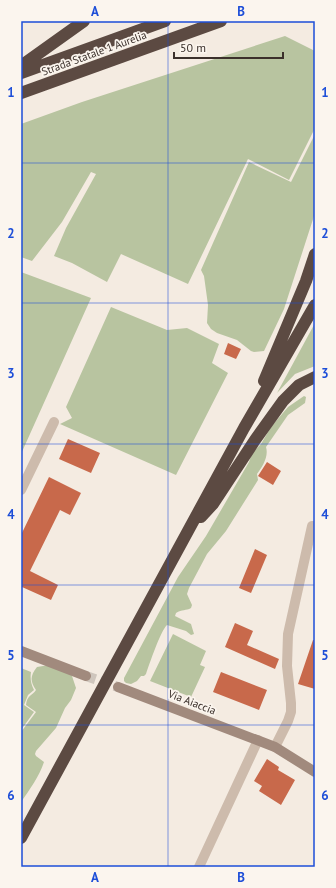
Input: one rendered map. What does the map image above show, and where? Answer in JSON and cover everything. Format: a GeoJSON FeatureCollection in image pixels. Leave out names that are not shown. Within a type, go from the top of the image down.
{"type":"FeatureCollection","features":[{"type":"Feature","properties":{"kind":"highway"},"geometry":{"type":"LineString","coordinates":[[21,66],[84,21]]}},
{"type":"Feature","properties":{"kind":"highway","name":"Strada Statale 1 Aurelia"},"geometry":{"type":"LineString","coordinates":[[21,73],[165,21]]}},
{"type":"Feature","properties":{"kind":"highway","name":"Strada Statale 1 Aurelia"},"geometry":{"type":"LineString","coordinates":[[21,93],[221,21]]}},
{"type":"Feature","properties":{"kind":"highway"},"geometry":{"type":"LineString","coordinates":[[244,428],[303,288],[315,254]]}},
{"type":"Feature","properties":{"kind":"highway"},"geometry":{"type":"LineString","coordinates":[[21,838],[244,428],[315,305]]}},
{"type":"Feature","properties":{"kind":"highway"},"geometry":{"type":"LineString","coordinates":[[187,533],[213,504],[255,440],[283,402],[299,385],[315,377]]}},
{"type":"Feature","properties":{"kind":"street"},"geometry":{"type":"LineString","coordinates":[[21,490],[54,422]]}},
{"type":"Feature","properties":{"kind":"street"},"geometry":{"type":"LineString","coordinates":[[275,747],[291,712],[287,666],[288,634],[312,526]]}},
{"type":"Feature","properties":{"kind":"street"},"geometry":{"type":"LineString","coordinates":[[21,651],[86,676]]}},
{"type":"Feature","properties":{"kind":"street","name":"Via Aiaccia"},"geometry":{"type":"LineString","coordinates":[[118,687],[275,747],[315,772]]}},
{"type":"Feature","properties":{"kind":"street"},"geometry":{"type":"LineString","coordinates":[[199,867],[258,740]]}},
{"type":"Feature","properties":{"kind":"green space"},"geometry":{"type":"Polygon","coordinates":[[[285,36],[315,51],[315,128],[289,180],[248,159],[188,284],[121,254],[107,282],[72,263],[54,256],[66,228],[96,174],[91,172],[62,222],[32,261],[21,257],[21,124],[82,102],[285,36]]]}},
{"type":"Feature","properties":{"kind":"green space"},"geometry":{"type":"Polygon","coordinates":[[[315,134],[315,213],[284,309],[264,351],[254,352],[237,340],[217,333],[211,329],[207,323],[208,305],[204,276],[201,270],[249,162],[291,182],[315,134]]]}},
{"type":"Feature","properties":{"kind":"green space"},"geometry":{"type":"Polygon","coordinates":[[[21,272],[91,298],[21,454],[21,272]]]}},
{"type":"Feature","properties":{"kind":"green space"},"geometry":{"type":"Polygon","coordinates":[[[111,307],[167,330],[187,328],[219,344],[212,363],[228,373],[176,475],[60,424],[72,418],[66,407],[111,307]]]}},
{"type":"Feature","properties":{"kind":"green space"},"geometry":{"type":"Polygon","coordinates":[[[315,323],[315,366],[295,374],[277,393],[315,323]]]}},
{"type":"Feature","properties":{"kind":"green space"},"geometry":{"type":"Polygon","coordinates":[[[304,396],[306,397],[305,403],[288,415],[266,447],[267,454],[263,465],[257,474],[258,480],[226,531],[207,554],[187,594],[192,605],[191,608],[176,613],[175,616],[191,624],[194,634],[191,635],[186,631],[167,625],[164,628],[152,656],[146,674],[131,684],[126,683],[124,678],[178,577],[206,536],[249,462],[252,453],[261,444],[271,427],[288,407],[304,396]]]}},
{"type":"Feature","properties":{"kind":"green space"},"geometry":{"type":"Polygon","coordinates":[[[173,634],[206,651],[200,665],[205,667],[191,697],[150,681],[173,634]]]}},
{"type":"Feature","properties":{"kind":"green space"},"geometry":{"type":"Polygon","coordinates":[[[49,665],[67,672],[72,676],[76,688],[56,728],[36,751],[36,756],[44,762],[37,778],[21,802],[21,732],[36,712],[26,705],[29,697],[36,690],[32,678],[35,670],[37,667],[49,665]]]}},
{"type":"Feature","properties":{"kind":"green space"},"geometry":{"type":"Polygon","coordinates":[[[21,668],[31,672],[31,681],[34,690],[28,695],[24,705],[34,712],[21,730],[21,668]]]}},
{"type":"Feature","properties":{"kind":"building"},"geometry":{"type":"Polygon","coordinates":[[[228,343],[241,349],[236,359],[224,354],[228,343]]]}},
{"type":"Feature","properties":{"kind":"building"},"geometry":{"type":"Polygon","coordinates":[[[68,439],[100,453],[91,473],[59,459],[68,439]]]}},
{"type":"Feature","properties":{"kind":"building"},"geometry":{"type":"Polygon","coordinates":[[[267,462],[281,471],[273,485],[258,476],[267,462]]]}},
{"type":"Feature","properties":{"kind":"building"},"geometry":{"type":"Polygon","coordinates":[[[49,477],[81,493],[70,515],[60,510],[30,571],[58,585],[51,600],[22,587],[21,589],[21,535],[49,477]]]}},
{"type":"Feature","properties":{"kind":"building"},"geometry":{"type":"Polygon","coordinates":[[[255,549],[267,555],[251,593],[239,588],[255,549]]]}},
{"type":"Feature","properties":{"kind":"building"},"geometry":{"type":"Polygon","coordinates":[[[235,623],[253,631],[247,645],[279,659],[275,669],[225,647],[235,623]]]}},
{"type":"Feature","properties":{"kind":"building"},"geometry":{"type":"Polygon","coordinates":[[[313,640],[315,640],[315,689],[298,684],[313,640]]]}},
{"type":"Feature","properties":{"kind":"building"},"geometry":{"type":"Polygon","coordinates":[[[221,672],[267,690],[259,710],[213,692],[221,672]]]}},
{"type":"Feature","properties":{"kind":"building"},"geometry":{"type":"Polygon","coordinates":[[[267,759],[279,767],[278,770],[295,780],[281,805],[259,791],[262,786],[254,781],[267,759]]]}},
{"type":"Feature","properties":{"kind":"tunnel"},"geometry":{"type":"LineString","coordinates":[[86,676],[118,687]]}}]}
